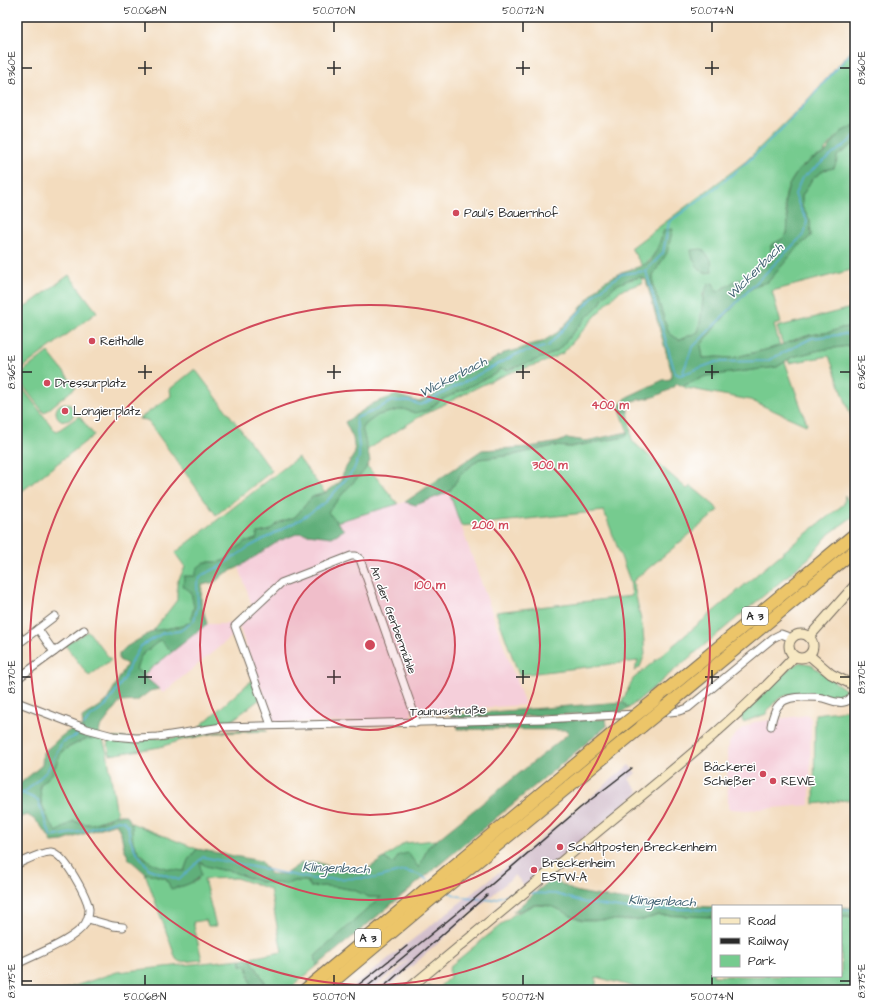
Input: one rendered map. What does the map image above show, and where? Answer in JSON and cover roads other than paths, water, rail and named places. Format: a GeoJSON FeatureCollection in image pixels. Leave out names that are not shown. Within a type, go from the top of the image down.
{"type":"FeatureCollection","features":[{"type":"Feature","properties":{"kind":"highway","name":"A 3"},"geometry":{"type":"LineString","coordinates":[[323,990],[432,892],[617,730],[855,534]]}},
{"type":"Feature","properties":{"kind":"highway","name":"A 3"},"geometry":{"type":"LineString","coordinates":[[446,880],[642,726],[855,550]]}},
{"type":"Feature","properties":{"kind":"highway","name":"A 3"},"geometry":{"type":"LineString","coordinates":[[305,990],[432,892]]}},
{"type":"Feature","properties":{"kind":"main road"},"geometry":{"type":"LineString","coordinates":[[809,637],[855,585]]}},
{"type":"Feature","properties":{"kind":"main road"},"geometry":{"type":"LineString","coordinates":[[800,634],[809,637],[812,640],[814,648],[810,656],[802,659],[791,654],[789,646],[792,638],[800,634]]}},
{"type":"Feature","properties":{"kind":"main road"},"geometry":{"type":"LineString","coordinates":[[407,990],[731,720],[794,656]]}},
{"type":"Feature","properties":{"kind":"main road"},"geometry":{"type":"LineString","coordinates":[[810,656],[831,674],[855,687]]}},
{"type":"Feature","properties":{"kind":"street","name":"An der Gerbermühle"},"geometry":{"type":"LineString","coordinates":[[271,725],[235,626],[281,583],[351,556],[356,556],[360,559],[415,716],[416,723]]}},
{"type":"Feature","properties":{"kind":"street"},"geometry":{"type":"LineString","coordinates":[[17,633],[22,640],[55,616]]}},
{"type":"Feature","properties":{"kind":"street"},"geometry":{"type":"LineString","coordinates":[[38,629],[54,652]]}},
{"type":"Feature","properties":{"kind":"street"},"geometry":{"type":"LineString","coordinates":[[17,679],[84,630]]}},
{"type":"Feature","properties":{"kind":"street","name":"Taunusstraße"},"geometry":{"type":"LineString","coordinates":[[17,702],[87,729],[113,736],[140,738],[158,737],[222,727],[416,723],[607,716],[679,711],[693,705],[773,638],[781,634],[792,638]]}},
{"type":"Feature","properties":{"kind":"street"},"geometry":{"type":"LineString","coordinates":[[772,726],[775,710],[784,700],[797,697],[813,697],[843,703],[849,700],[855,687]]}},
{"type":"Feature","properties":{"kind":"street"},"geometry":{"type":"LineString","coordinates":[[17,864],[41,854],[51,852],[61,858],[68,865],[86,900],[89,912],[88,919],[77,933],[17,964]]}},
{"type":"Feature","properties":{"kind":"street"},"geometry":{"type":"LineString","coordinates":[[88,919],[113,926],[123,927]]}},
{"type":"Feature","properties":{"kind":"waterway"},"geometry":{"type":"LineString","coordinates":[[646,271],[663,253],[669,222],[724,182],[755,155],[794,116],[855,48]]}},
{"type":"Feature","properties":{"kind":"waterway","name":"Wickerbach"},"geometry":{"type":"LineString","coordinates":[[84,725],[89,718],[105,707],[124,679],[130,664],[141,646],[163,633],[180,631],[194,621],[198,606],[197,583],[202,575],[219,567],[249,547],[301,519],[326,502],[353,471],[359,457],[356,418],[392,401],[409,401],[421,405],[517,354],[548,346],[598,292],[621,274],[646,271],[675,373],[682,375],[692,348],[805,233],[807,220],[800,208],[795,194],[802,178],[855,137]]}},
{"type":"Feature","properties":{"kind":"waterway"},"geometry":{"type":"LineString","coordinates":[[683,374],[716,362],[767,361],[812,338],[855,333]]}},
{"type":"Feature","properties":{"kind":"waterway","name":"Wickerbach"},"geometry":{"type":"LineString","coordinates":[[17,796],[27,790],[47,771],[62,742],[76,736],[81,730]]}},
{"type":"Feature","properties":{"kind":"waterway","name":"Klingenbach"},"geometry":{"type":"LineString","coordinates":[[22,793],[38,800],[51,837],[84,831],[118,820],[124,821],[128,826],[130,839],[135,850],[149,869],[179,880],[203,857],[313,879],[375,878],[404,871],[417,874],[428,880]]}},
{"type":"Feature","properties":{"kind":"waterway","name":"Klingenbach"},"geometry":{"type":"LineString","coordinates":[[449,892],[457,896],[491,900],[512,893],[517,893]]}},
{"type":"Feature","properties":{"kind":"waterway","name":"Klingenbach"},"geometry":{"type":"LineString","coordinates":[[529,893],[556,894],[586,903],[634,910],[691,909],[712,911]]}},
{"type":"Feature","properties":{"kind":"waterway","name":"Klingenbach"},"geometry":{"type":"LineString","coordinates":[[842,910],[855,910]]}},
{"type":"Feature","properties":{"kind":"railway"},"geometry":{"type":"LineString","coordinates":[[363,990],[485,890],[580,808],[632,768]]}},
{"type":"Feature","properties":{"kind":"railway"},"geometry":{"type":"LineString","coordinates":[[380,990],[487,895]]}},
{"type":"Feature","properties":{"kind":"railway"},"geometry":{"type":"LineString","coordinates":[[352,990],[407,946]]}},
{"type":"Feature","properties":{"kind":"place","name":"Paul's Bauernhof"},"geometry":{"type":"Point","coordinates":[456,213]}},
{"type":"Feature","properties":{"kind":"place","name":"Reithalle"},"geometry":{"type":"Point","coordinates":[92,341]}},
{"type":"Feature","properties":{"kind":"place","name":"Dressurplatz"},"geometry":{"type":"Point","coordinates":[47,383]}},
{"type":"Feature","properties":{"kind":"place","name":"Longierplatz"},"geometry":{"type":"Point","coordinates":[65,411]}},
{"type":"Feature","properties":{"kind":"place","name":"Bäckerei Schießer"},"geometry":{"type":"Point","coordinates":[763,774]}},
{"type":"Feature","properties":{"kind":"place","name":"REWE"},"geometry":{"type":"Point","coordinates":[773,781]}},
{"type":"Feature","properties":{"kind":"place","name":"Schaltposten Breckenheim"},"geometry":{"type":"Point","coordinates":[560,847]}},
{"type":"Feature","properties":{"kind":"place","name":"Breckenheim ESTW-A"},"geometry":{"type":"Point","coordinates":[534,870]}}]}
